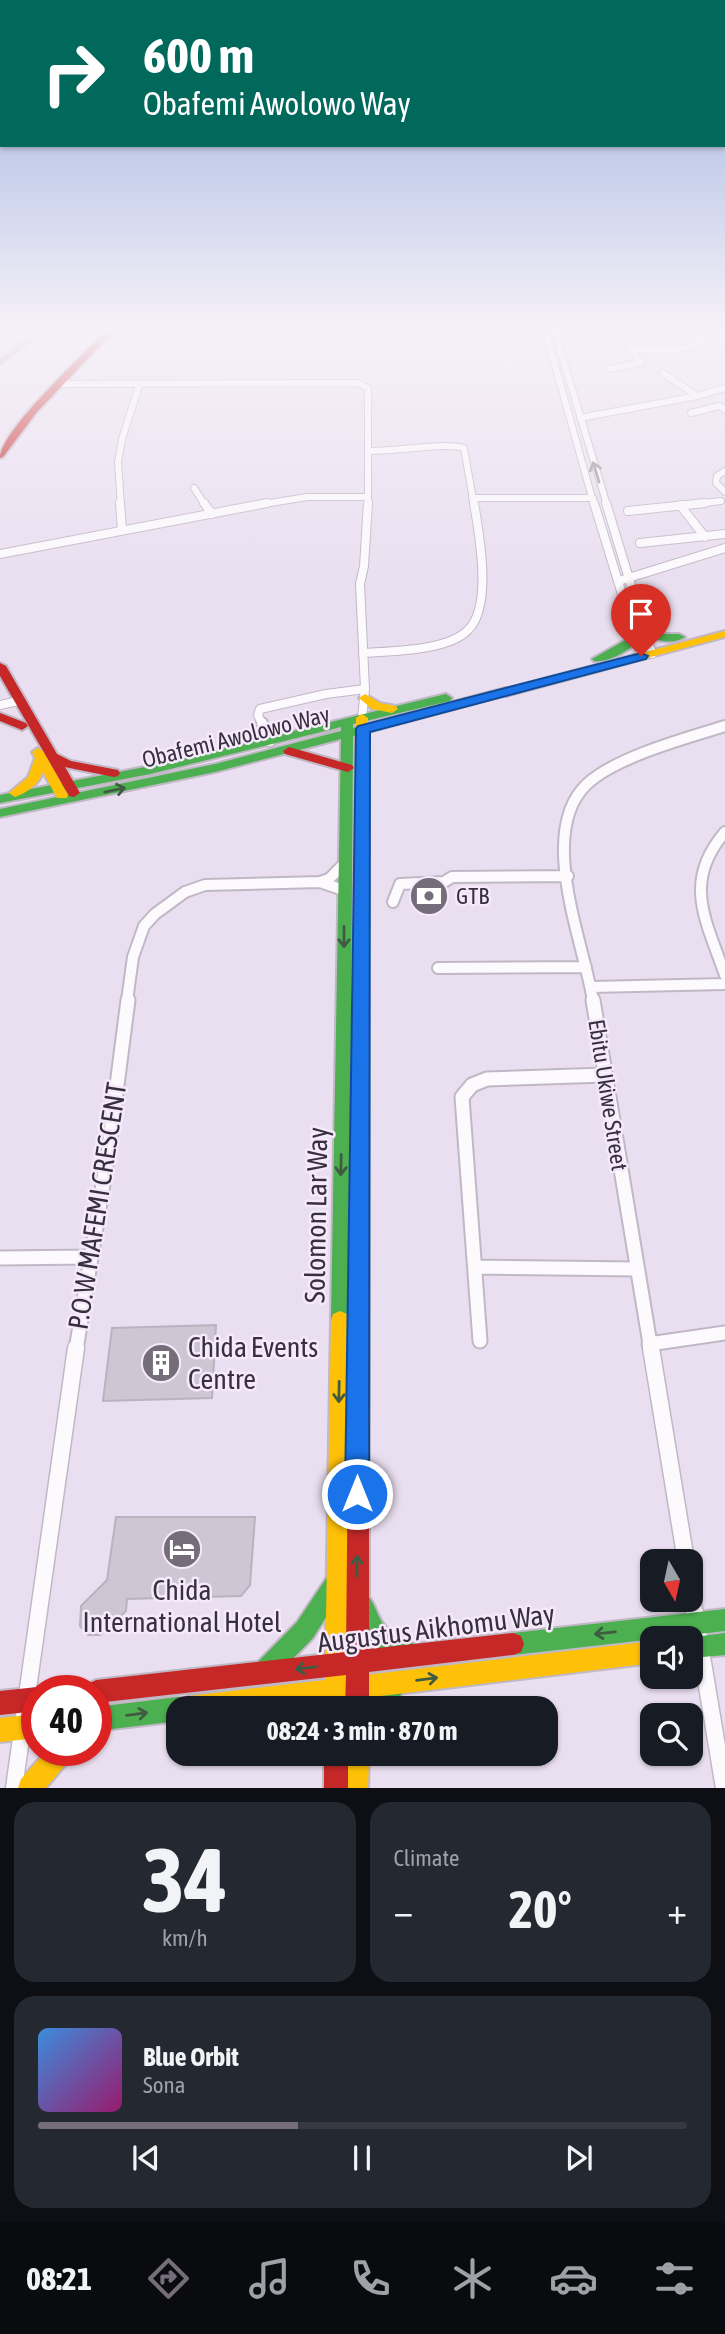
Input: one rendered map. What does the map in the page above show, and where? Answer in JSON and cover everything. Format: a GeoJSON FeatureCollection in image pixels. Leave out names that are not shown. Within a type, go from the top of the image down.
{"type":"FeatureCollection","features":[{"type":"Feature","properties":{"kind":"main road"},"geometry":{"type":"LineString","coordinates":[[0,439],[21,412]]}},
{"type":"Feature","properties":{"kind":"main road"},"geometry":{"type":"LineString","coordinates":[[0,455],[32,412]]}},
{"type":"Feature","properties":{"kind":"main road"},"geometry":{"type":"LineString","coordinates":[[643,645],[656,636],[679,637],[725,624]]}},
{"type":"Feature","properties":{"kind":"main road","name":"Obafemi Awolowo Way"},"geometry":{"type":"LineString","coordinates":[[362,724],[397,710],[598,659],[628,645],[725,634]]}},
{"type":"Feature","properties":{"kind":"main road","name":"Obafemi Awolowo Way"},"geometry":{"type":"LineString","coordinates":[[2,798],[67,793],[177,777],[284,750],[347,728],[643,645]]}},
{"type":"Feature","properties":{"kind":"main road"},"geometry":{"type":"LineString","coordinates":[[0,666],[9,703],[46,756],[67,793]]}},
{"type":"Feature","properties":{"kind":"main road"},"geometry":{"type":"LineString","coordinates":[[0,687],[22,726],[46,756],[92,770],[129,774]]}},
{"type":"Feature","properties":{"kind":"main road"},"geometry":{"type":"LineString","coordinates":[[365,693],[376,706],[397,710]]}},
{"type":"Feature","properties":{"kind":"main road"},"geometry":{"type":"LineString","coordinates":[[0,718],[22,726]]}},
{"type":"Feature","properties":{"kind":"main road","name":"Solomon Lar Way"},"geometry":{"type":"LineString","coordinates":[[357,1696],[362,724]]}},
{"type":"Feature","properties":{"kind":"main road","name":"Obafemi Awolowo Way"},"geometry":{"type":"LineString","coordinates":[[0,813],[129,774],[270,741],[347,728]]}},
{"type":"Feature","properties":{"kind":"main road","name":"Solomon Lar Way"},"geometry":{"type":"LineString","coordinates":[[337,1696],[343,890],[347,728]]}},
{"type":"Feature","properties":{"kind":"main road"},"geometry":{"type":"LineString","coordinates":[[284,750],[315,756],[348,768]]}},
{"type":"Feature","properties":{"kind":"main road"},"geometry":{"type":"LineString","coordinates":[[2,798],[33,782],[46,756]]}},
{"type":"Feature","properties":{"kind":"main road"},"geometry":{"type":"LineString","coordinates":[[264,1673],[312,1623],[337,1581]]}},
{"type":"Feature","properties":{"kind":"main road"},"geometry":{"type":"LineString","coordinates":[[356,1593],[370,1625],[385,1644],[412,1655]]}},
{"type":"Feature","properties":{"kind":"main road","name":"Augustus Aikhomu Way"},"geometry":{"type":"LineString","coordinates":[[112,1690],[725,1620]]}},
{"type":"Feature","properties":{"kind":"main road"},"geometry":{"type":"LineString","coordinates":[[703,1646],[725,1644]]}},
{"type":"Feature","properties":{"kind":"main road","name":"Augustus Aikhomu Way"},"geometry":{"type":"LineString","coordinates":[[288,1696],[640,1654]]}},
{"type":"Feature","properties":{"kind":"main road"},"geometry":{"type":"LineString","coordinates":[[382,1696],[398,1683]]}},
{"type":"Feature","properties":{"kind":"main road"},"geometry":{"type":"LineString","coordinates":[[0,1703],[21,1701]]}},
{"type":"Feature","properties":{"kind":"main road"},"geometry":{"type":"LineString","coordinates":[[112,1718],[166,1711]]}},
{"type":"Feature","properties":{"kind":"main road"},"geometry":{"type":"LineString","coordinates":[[0,1730],[21,1728]]}},
{"type":"Feature","properties":{"kind":"main road"},"geometry":{"type":"LineString","coordinates":[[30,1788],[49,1766]]}},
{"type":"Feature","properties":{"kind":"main road"},"geometry":{"type":"LineString","coordinates":[[334,1766],[336,1788]]}},
{"type":"Feature","properties":{"kind":"main road"},"geometry":{"type":"LineString","coordinates":[[356,1788],[357,1766]]}},
{"type":"Feature","properties":{"kind":"street"},"geometry":{"type":"LineString","coordinates":[[122,530],[118,462],[131,412]]}},
{"type":"Feature","properties":{"kind":"street"},"geometry":{"type":"LineString","coordinates":[[362,724],[365,693],[360,584],[364,566],[368,496],[368,412]]}},
{"type":"Feature","properties":{"kind":"street"},"geometry":{"type":"LineString","coordinates":[[569,412],[593,498],[623,580]]}},
{"type":"Feature","properties":{"kind":"street"},"geometry":{"type":"LineString","coordinates":[[578,412],[643,645]]}},
{"type":"Feature","properties":{"kind":"street"},"geometry":{"type":"LineString","coordinates":[[580,418],[610,412]]}},
{"type":"Feature","properties":{"kind":"street"},"geometry":{"type":"LineString","coordinates":[[363,653],[420,647],[467,632],[475,624],[482,608],[482,555],[462,446],[440,445],[395,452],[368,451]]}},
{"type":"Feature","properties":{"kind":"street"},"geometry":{"type":"LineString","coordinates":[[725,471],[717,476],[716,483],[725,492]]}},
{"type":"Feature","properties":{"kind":"street"},"geometry":{"type":"LineString","coordinates":[[194,488],[212,514]]}},
{"type":"Feature","properties":{"kind":"street"},"geometry":{"type":"LineString","coordinates":[[0,554],[307,497],[368,496]]}},
{"type":"Feature","properties":{"kind":"street"},"geometry":{"type":"LineString","coordinates":[[472,498],[593,498]]}},
{"type":"Feature","properties":{"kind":"street"},"geometry":{"type":"LineString","coordinates":[[628,511],[721,500]]}},
{"type":"Feature","properties":{"kind":"street"},"geometry":{"type":"LineString","coordinates":[[680,505],[711,552]]}},
{"type":"Feature","properties":{"kind":"street"},"geometry":{"type":"LineString","coordinates":[[640,543],[725,534]]}},
{"type":"Feature","properties":{"kind":"street"},"geometry":{"type":"LineString","coordinates":[[623,580],[725,548]]}},
{"type":"Feature","properties":{"kind":"street"},"geometry":{"type":"LineString","coordinates":[[270,741],[258,715],[260,709],[326,694],[365,693]]}},
{"type":"Feature","properties":{"kind":"street","name":"Ebitu Ukiwe Street"},"geometry":{"type":"LineString","coordinates":[[684,1549],[591,987],[575,926],[568,876],[565,821],[585,785],[624,763],[725,726]]}},
{"type":"Feature","properties":{"kind":"street"},"geometry":{"type":"LineString","coordinates":[[725,832],[709,850],[701,865],[699,879],[701,900],[725,975]]}},
{"type":"Feature","properties":{"kind":"street"},"geometry":{"type":"LineString","coordinates":[[320,882],[330,878],[344,864]]}},
{"type":"Feature","properties":{"kind":"street"},"geometry":{"type":"LineString","coordinates":[[393,902],[400,884],[444,883],[452,877],[568,876]]}},
{"type":"Feature","properties":{"kind":"street","name":"P.O.W MAFEMI CRESCENT"},"geometry":{"type":"LineString","coordinates":[[34,1675],[89,1257],[109,1147],[133,957],[144,926],[171,901],[205,885],[320,882],[343,890]]}},
{"type":"Feature","properties":{"kind":"street"},"geometry":{"type":"LineString","coordinates":[[438,968],[586,967]]}},
{"type":"Feature","properties":{"kind":"street"},"geometry":{"type":"LineString","coordinates":[[591,987],[725,984]]}},
{"type":"Feature","properties":{"kind":"street"},"geometry":{"type":"LineString","coordinates":[[480,1341],[462,1097],[471,1085],[487,1079],[605,1075]]}},
{"type":"Feature","properties":{"kind":"street"},"geometry":{"type":"LineString","coordinates":[[0,1258],[89,1257]]}},
{"type":"Feature","properties":{"kind":"street"},"geometry":{"type":"LineString","coordinates":[[475,1267],[636,1269]]}},
{"type":"Feature","properties":{"kind":"street"},"geometry":{"type":"LineString","coordinates":[[649,1344],[725,1333]]}},
{"type":"Feature","properties":{"kind":"street"},"geometry":{"type":"LineString","coordinates":[[695,1612],[697,1626]]}},
{"type":"Feature","properties":{"kind":"street"},"geometry":{"type":"LineString","coordinates":[[703,1682],[724,1788]]}},
{"type":"Feature","properties":{"kind":"street","name":"P.O.W MAFEMI CRESCENT"},"geometry":{"type":"LineString","coordinates":[[13,1788],[21,1758]]}},
{"type":"Feature","properties":{"kind":"building","name":"Chida Events Centre"},"geometry":{"type":"Polygon","coordinates":[[[216,1325],[212,1398],[103,1401],[112,1328],[216,1325]]]}},
{"type":"Feature","properties":{"kind":"building","name":"Chida International Hotel"},"geometry":{"type":"Polygon","coordinates":[[[116,1517],[255,1517],[250,1585],[241,1596],[127,1599],[126,1611],[100,1635],[88,1635],[80,1626],[81,1606],[107,1580],[116,1517]]]}},
{"type":"Feature","properties":{"kind":"traffic: fast"},"geometry":{"type":"LineString","coordinates":[[643,627],[656,637],[679,637]]}},
{"type":"Feature","properties":{"kind":"traffic: fast"},"geometry":{"type":"LineString","coordinates":[[598,659],[628,645],[636,637]]}},
{"type":"Feature","properties":{"kind":"traffic: fast"},"geometry":{"type":"LineString","coordinates":[[0,813],[215,768],[506,692]]}},
{"type":"Feature","properties":{"kind":"traffic: fast"},"geometry":{"type":"LineString","coordinates":[[0,799],[150,770],[446,698]]}},
{"type":"Feature","properties":{"kind":"traffic: fast"},"geometry":{"type":"LineString","coordinates":[[340,1320],[347,722]]}},
{"type":"Feature","properties":{"kind":"traffic: fast"},"geometry":{"type":"LineString","coordinates":[[264,1672],[305,1630],[337,1582]]}},
{"type":"Feature","properties":{"kind":"traffic: fast"},"geometry":{"type":"LineString","coordinates":[[360,1602],[378,1635],[411,1655]]}},
{"type":"Feature","properties":{"kind":"traffic: fast"},"geometry":{"type":"LineString","coordinates":[[513,1644],[725,1620]]}},
{"type":"Feature","properties":{"kind":"traffic: fast"},"geometry":{"type":"LineString","coordinates":[[703,1646],[725,1644]]}},
{"type":"Feature","properties":{"kind":"traffic: fast"},"geometry":{"type":"LineString","coordinates":[[382,1696],[396,1684]]}},
{"type":"Feature","properties":{"kind":"traffic: fast"},"geometry":{"type":"LineString","coordinates":[[112,1717],[166,1710]]}},
{"type":"Feature","properties":{"kind":"traffic: slow"},"geometry":{"type":"LineString","coordinates":[[506,692],[725,634]]}},
{"type":"Feature","properties":{"kind":"traffic: slow"},"geometry":{"type":"LineString","coordinates":[[365,698],[376,706],[392,709]]}},
{"type":"Feature","properties":{"kind":"traffic: slow"},"geometry":{"type":"LineString","coordinates":[[359,1341],[362,718]]}},
{"type":"Feature","properties":{"kind":"traffic: slow"},"geometry":{"type":"LineString","coordinates":[[38,752],[62,795]]}},
{"type":"Feature","properties":{"kind":"traffic: slow"},"geometry":{"type":"LineString","coordinates":[[15,793],[34,779],[41,758]]}},
{"type":"Feature","properties":{"kind":"traffic: slow"},"geometry":{"type":"LineString","coordinates":[[336,1696],[340,1320]]}},
{"type":"Feature","properties":{"kind":"traffic: slow"},"geometry":{"type":"LineString","coordinates":[[288,1696],[640,1654]]}},
{"type":"Feature","properties":{"kind":"traffic: slow"},"geometry":{"type":"LineString","coordinates":[[0,1730],[21,1728]]}},
{"type":"Feature","properties":{"kind":"traffic: slow"},"geometry":{"type":"LineString","coordinates":[[30,1788],[49,1766]]}},
{"type":"Feature","properties":{"kind":"traffic: slow"},"geometry":{"type":"LineString","coordinates":[[356,1788],[357,1766]]}},
{"type":"Feature","properties":{"kind":"traffic: jam"},"geometry":{"type":"LineString","coordinates":[[0,455],[32,412]]}},
{"type":"Feature","properties":{"kind":"traffic: jam"},"geometry":{"type":"LineString","coordinates":[[0,666],[74,793]]}},
{"type":"Feature","properties":{"kind":"traffic: jam"},"geometry":{"type":"LineString","coordinates":[[0,717],[22,726]]}},
{"type":"Feature","properties":{"kind":"traffic: jam"},"geometry":{"type":"LineString","coordinates":[[289,751],[348,768]]}},
{"type":"Feature","properties":{"kind":"traffic: jam"},"geometry":{"type":"LineString","coordinates":[[50,755],[68,764],[114,773]]}},
{"type":"Feature","properties":{"kind":"traffic: jam"},"geometry":{"type":"LineString","coordinates":[[357,1696],[359,1341]]}},
{"type":"Feature","properties":{"kind":"traffic: jam"},"geometry":{"type":"LineString","coordinates":[[112,1690],[513,1644]]}},
{"type":"Feature","properties":{"kind":"traffic: jam"},"geometry":{"type":"LineString","coordinates":[[0,1703],[21,1701]]}},
{"type":"Feature","properties":{"kind":"traffic: jam"},"geometry":{"type":"LineString","coordinates":[[336,1766],[336,1788]]}},
{"type":"Feature","properties":{"kind":"place","name":"GTB"},"geometry":{"type":"Point","coordinates":[429,896]}},
{"type":"Feature","properties":{"kind":"place","name":"Chida Events Centre"},"geometry":{"type":"Point","coordinates":[161,1363]}},
{"type":"Feature","properties":{"kind":"place","name":"Chida International Hotel"},"geometry":{"type":"Point","coordinates":[182,1549]}},
{"type":"Feature","properties":{"kind":"route"},"geometry":{"type":"LineString","coordinates":[[357,1494],[363,729],[641,656]]}}]}
